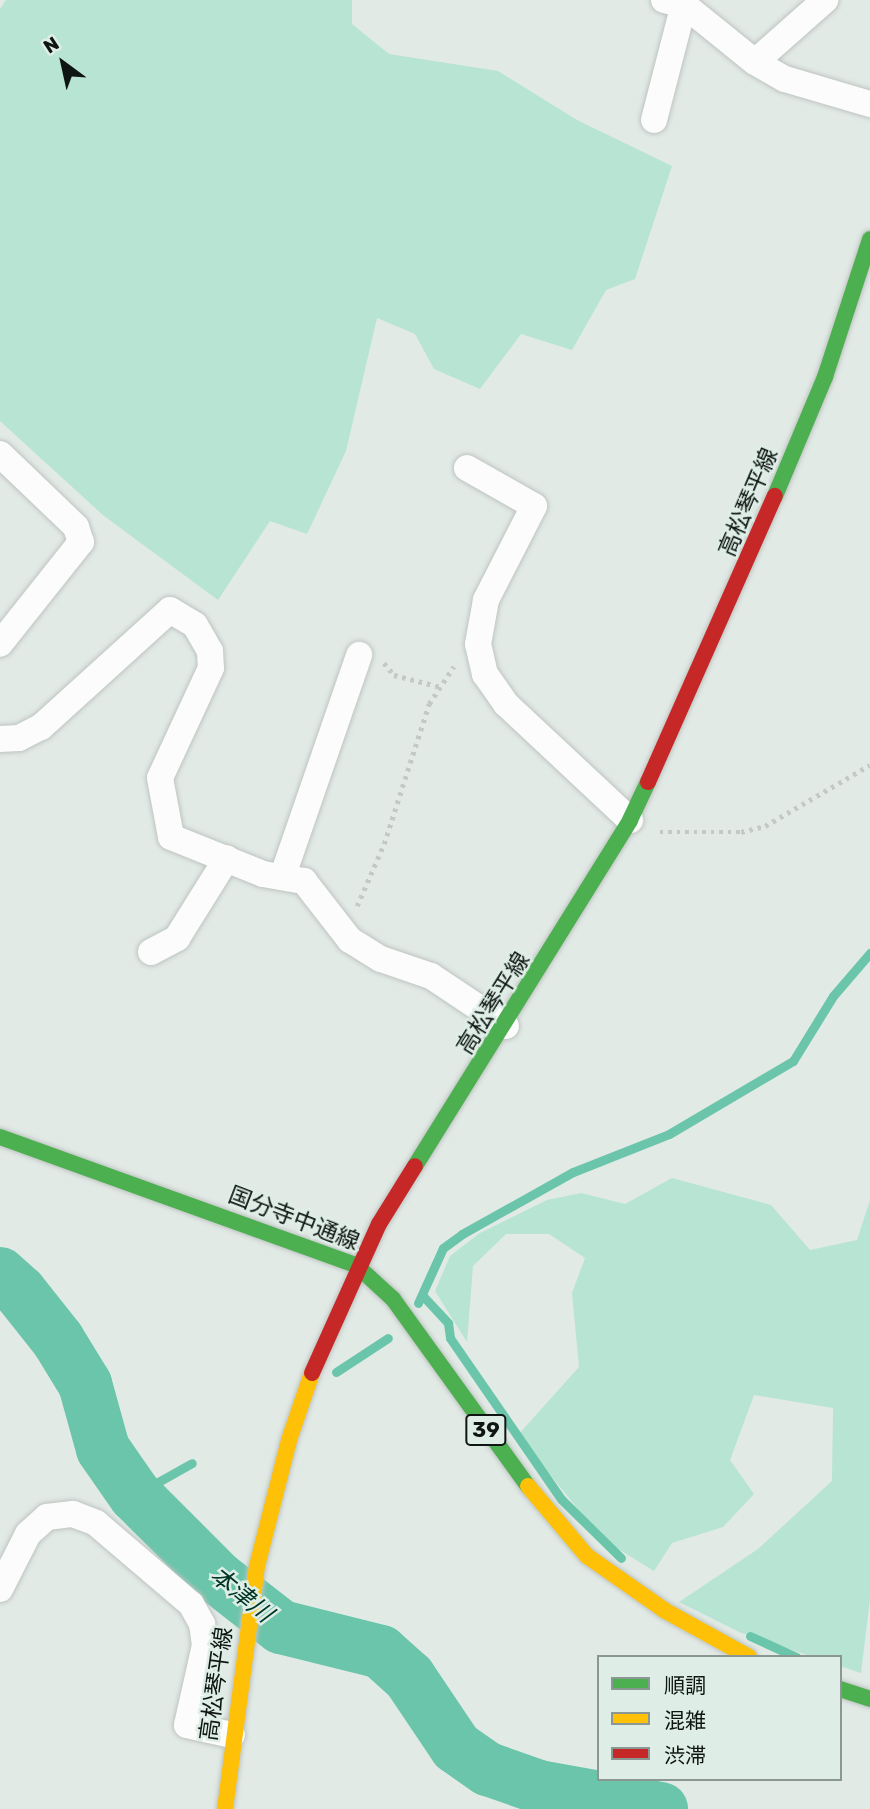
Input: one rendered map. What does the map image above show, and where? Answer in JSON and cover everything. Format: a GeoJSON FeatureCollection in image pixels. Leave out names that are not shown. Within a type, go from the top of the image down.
{"type":"FeatureCollection","features":[{"type":"Feature","properties":{"kind":"main road","name":"高松琴平線"},"geometry":{"type":"LineString","coordinates":[[225,1809],[243,1646],[257,1566],[310,1376],[356,1265],[506,1026],[630,820],[731,602],[825,377],[870,239]]}},
{"type":"Feature","properties":{"kind":"main road","name":"国分寺中通線"},"geometry":{"type":"LineString","coordinates":[[0,1137],[356,1265],[393,1298],[551,1518],[587,1556],[675,1617],[745,1655]]}},
{"type":"Feature","properties":{"kind":"main road"},"geometry":{"type":"LineString","coordinates":[[842,1690],[870,1699]]}},
{"type":"Feature","properties":{"kind":"street"},"geometry":{"type":"LineString","coordinates":[[755,62],[825,0]]}},
{"type":"Feature","properties":{"kind":"street"},"geometry":{"type":"LineString","coordinates":[[654,120],[677,1],[755,62],[785,79],[870,104]]}},
{"type":"Feature","properties":{"kind":"street"},"geometry":{"type":"LineString","coordinates":[[0,454],[76,527],[81,542],[0,644]]}},
{"type":"Feature","properties":{"kind":"street"},"geometry":{"type":"LineString","coordinates":[[467,468],[534,506],[486,600],[478,644],[485,674],[516,713],[630,820]]}},
{"type":"Feature","properties":{"kind":"street"},"geometry":{"type":"LineString","coordinates":[[0,739],[19,738],[41,727],[170,610],[195,625],[210,650],[211,668],[160,778],[171,836],[264,874],[283,875],[312,886],[340,930],[381,959],[431,976],[506,1026]]}},
{"type":"Feature","properties":{"kind":"street"},"geometry":{"type":"LineString","coordinates":[[283,875],[359,655]]}},
{"type":"Feature","properties":{"kind":"street"},"geometry":{"type":"LineString","coordinates":[[151,952],[177,938],[227,858]]}},
{"type":"Feature","properties":{"kind":"street"},"geometry":{"type":"LineString","coordinates":[[0,1589],[28,1534],[47,1517],[73,1514],[96,1523],[191,1604],[202,1624],[205,1645],[187,1725],[232,1735]]}},
{"type":"Feature","properties":{"kind":"path"},"geometry":{"type":"LineString","coordinates":[[359,655],[373,650],[394,675],[441,687]]}},
{"type":"Feature","properties":{"kind":"path"},"geometry":{"type":"LineString","coordinates":[[340,930],[363,898],[429,704],[457,660]]}},
{"type":"Feature","properties":{"kind":"path"},"geometry":{"type":"LineString","coordinates":[[630,820],[667,835],[741,832],[765,826],[870,765]]}},
{"type":"Feature","properties":{"kind":"green space"},"geometry":{"type":"Polygon","coordinates":[[[6,0],[352,0],[352,24],[389,54],[498,71],[577,120],[672,166],[635,279],[606,290],[572,350],[521,334],[480,389],[434,369],[415,334],[377,318],[346,451],[307,534],[270,521],[218,600],[104,516],[0,421],[0,9],[6,0]]]}},
{"type":"Feature","properties":{"kind":"green space"},"geometry":{"type":"Polygon","coordinates":[[[672,1178],[771,1205],[810,1250],[857,1240],[870,1200],[870,1599],[861,1673],[842,1667],[842,1655],[807,1655],[739,1632],[679,1602],[758,1549],[832,1481],[833,1408],[754,1395],[730,1460],[754,1494],[723,1527],[672,1543],[654,1571],[602,1539],[518,1435],[579,1367],[572,1293],[585,1258],[549,1234],[506,1234],[473,1266],[467,1342],[435,1291],[450,1256],[480,1233],[547,1200],[581,1193],[625,1204],[672,1178]]]}},
{"type":"Feature","properties":{"kind":"waterway"},"geometry":{"type":"LineString","coordinates":[[418,1303],[443,1248],[462,1234],[573,1172],[669,1134],[793,1061],[833,996],[870,953]]}},
{"type":"Feature","properties":{"kind":"waterway","name":"本津川"},"geometry":{"type":"LineString","coordinates":[[0,1274],[20,1292],[58,1340],[85,1384],[103,1449],[135,1495],[218,1578],[281,1627],[381,1652],[409,1677],[456,1747],[488,1769],[539,1787],[661,1809]]}},
{"type":"Feature","properties":{"kind":"waterway"},"geometry":{"type":"LineString","coordinates":[[423,1296],[448,1323],[450,1338],[561,1499],[621,1558]]}},
{"type":"Feature","properties":{"kind":"waterway"},"geometry":{"type":"LineString","coordinates":[[336,1372],[388,1338]]}},
{"type":"Feature","properties":{"kind":"waterway"},"geometry":{"type":"LineString","coordinates":[[135,1495],[192,1463]]}},
{"type":"Feature","properties":{"kind":"waterway"},"geometry":{"type":"LineString","coordinates":[[750,1636],[792,1655]]}},
{"type":"Feature","properties":{"kind":"traffic: fast"},"geometry":{"type":"LineString","coordinates":[[775,496],[825,377],[870,239]]}},
{"type":"Feature","properties":{"kind":"traffic: fast"},"geometry":{"type":"LineString","coordinates":[[415,1166],[630,820],[648,782]]}},
{"type":"Feature","properties":{"kind":"traffic: fast"},"geometry":{"type":"LineString","coordinates":[[0,1137],[356,1265],[393,1299],[528,1486]]}},
{"type":"Feature","properties":{"kind":"traffic: fast"},"geometry":{"type":"LineString","coordinates":[[842,1690],[870,1699]]}},
{"type":"Feature","properties":{"kind":"traffic: slow"},"geometry":{"type":"LineString","coordinates":[[225,1809],[257,1566],[289,1440],[312,1373]]}},
{"type":"Feature","properties":{"kind":"traffic: slow"},"geometry":{"type":"LineString","coordinates":[[528,1486],[587,1556],[664,1610],[745,1655]]}},
{"type":"Feature","properties":{"kind":"traffic: jam"},"geometry":{"type":"LineString","coordinates":[[648,782],[775,496]]}},
{"type":"Feature","properties":{"kind":"traffic: jam"},"geometry":{"type":"LineString","coordinates":[[312,1373],[379,1224],[415,1166]]}}]}
